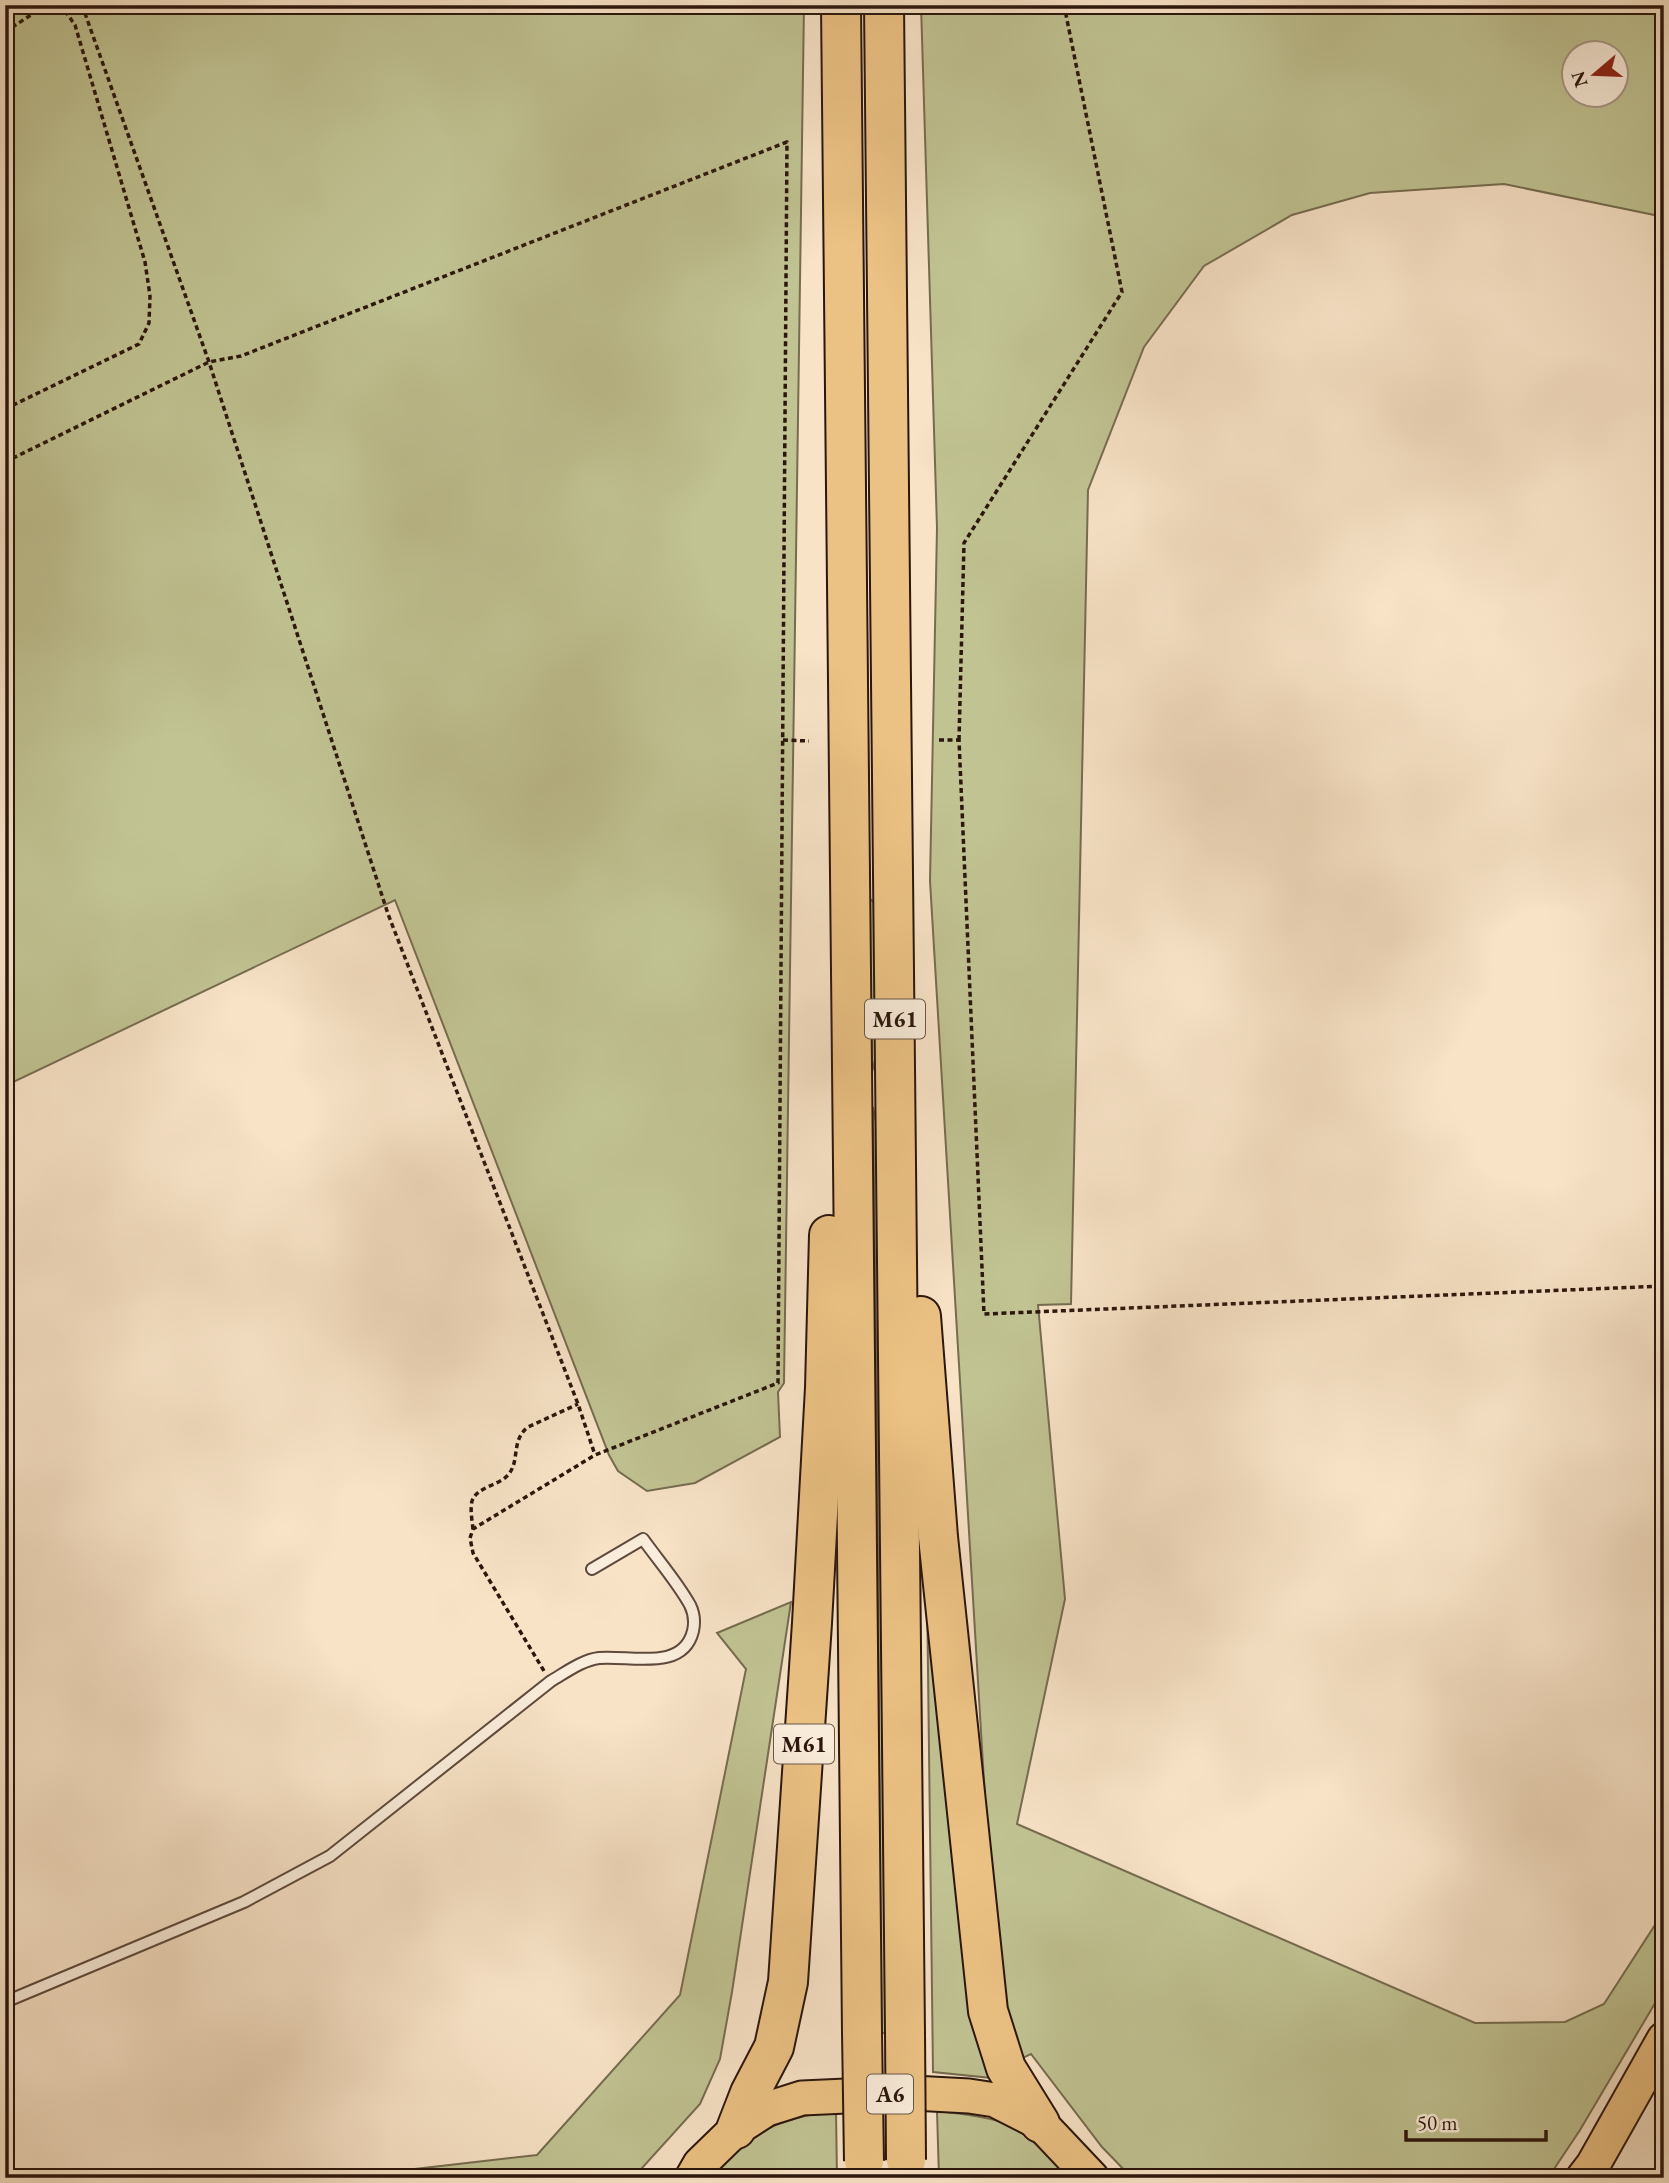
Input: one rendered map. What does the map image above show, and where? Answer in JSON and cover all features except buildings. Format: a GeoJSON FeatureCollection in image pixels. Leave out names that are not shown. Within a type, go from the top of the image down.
{"type":"FeatureCollection","features":[{"type":"Feature","properties":{"kind":"highway","name":"M61"},"geometry":{"type":"LineString","coordinates":[[841,5],[864,2169]]}},
{"type":"Feature","properties":{"kind":"highway","name":"M61"},"geometry":{"type":"LineString","coordinates":[[884,5],[906,2169]]}},
{"type":"Feature","properties":{"kind":"highway","name":"M61"},"geometry":{"type":"LineString","coordinates":[[736,2129],[750,2093],[774,2047],[788,1982],[825,1388],[831,1152],[850,845]]}},
{"type":"Feature","properties":{"kind":"highway","name":"M61"},"geometry":{"type":"LineString","coordinates":[[894,969],[938,1537],[988,2011],[1006,2068],[1040,2123]]}},
{"type":"Feature","properties":{"kind":"main road"},"geometry":{"type":"LineString","coordinates":[[1589,2174],[1664,2039]]}},
{"type":"Feature","properties":{"kind":"main road","name":"A6"},"geometry":{"type":"LineString","coordinates":[[692,2178],[700,2164],[736,2129],[767,2109],[802,2098],[913,2093],[995,2100],[1040,2123],[1090,2177]]}},
{"type":"Feature","properties":{"kind":"lane"},"geometry":{"type":"LineString","coordinates":[[5,2002],[244,1902],[330,1856],[551,1681],[577,1666],[596,1658],[663,1658],[680,1652],[690,1642],[695,1623],[690,1606],[643,1539],[592,1569]]}},
{"type":"Feature","properties":{"kind":"path"},"geometry":{"type":"LineString","coordinates":[[5,32],[46,5]]}},
{"type":"Feature","properties":{"kind":"path"},"geometry":{"type":"LineString","coordinates":[[5,409],[139,344],[149,323],[150,296],[145,262],[75,25],[61,5]]}},
{"type":"Feature","properties":{"kind":"path"},"geometry":{"type":"LineString","coordinates":[[82,5],[209,362],[388,914],[578,1404],[595,1455]]}},
{"type":"Feature","properties":{"kind":"path"},"geometry":{"type":"LineString","coordinates":[[1064,5],[1122,292],[964,543],[959,740],[984,1314],[1664,1286]]}},
{"type":"Feature","properties":{"kind":"path"},"geometry":{"type":"LineString","coordinates":[[5,462],[209,362],[241,356],[787,142],[778,1383],[595,1455],[473,1529]]}},
{"type":"Feature","properties":{"kind":"path"},"geometry":{"type":"LineString","coordinates":[[783,740],[809,741]]}},
{"type":"Feature","properties":{"kind":"path"},"geometry":{"type":"LineString","coordinates":[[940,740],[959,740]]}},
{"type":"Feature","properties":{"kind":"path"},"geometry":{"type":"LineString","coordinates":[[551,1681],[473,1553],[470,1538],[473,1529],[471,1506],[473,1498],[479,1492],[501,1481],[513,1469],[517,1440],[522,1431],[578,1404]]}},
{"type":"Feature","properties":{"kind":"green space"},"geometry":{"type":"Polygon","coordinates":[[[5,5],[804,5],[784,1383],[778,1392],[780,1437],[695,1483],[647,1491],[618,1471],[609,1455],[395,900],[5,1086],[5,5]]]}},
{"type":"Feature","properties":{"kind":"green space"},"geometry":{"type":"Polygon","coordinates":[[[921,5],[1664,5],[1664,217],[1504,184],[1370,193],[1292,215],[1204,266],[1144,347],[1088,490],[1071,1304],[1038,1305],[1065,1599],[1017,1824],[1475,2023],[1565,2022],[1604,2004],[1664,1911],[1664,1988],[1580,2130],[1548,2178],[1132,2178],[1102,2147],[1031,2054],[1016,2061],[1006,2033],[986,1815],[930,881],[937,528],[921,5]]]}},
{"type":"Feature","properties":{"kind":"green space"},"geometry":{"type":"Polygon","coordinates":[[[869,898],[878,906],[880,1040],[872,1072],[869,898]]]}},
{"type":"Feature","properties":{"kind":"green space"},"geometry":{"type":"Polygon","coordinates":[[[873,1107],[880,1141],[889,2033],[881,2033],[873,1107]]]}},
{"type":"Feature","properties":{"kind":"green space"},"geometry":{"type":"Polygon","coordinates":[[[926,1509],[971,2023],[992,2078],[933,2072],[926,1509]]]}},
{"type":"Feature","properties":{"kind":"green space"},"geometry":{"type":"Polygon","coordinates":[[[791,1602],[720,2059],[700,2104],[633,2178],[380,2178],[406,2170],[537,2155],[680,1995],[746,1669],[717,1633],[791,1602]]]}},
{"type":"Feature","properties":{"kind":"green space"},"geometry":{"type":"Polygon","coordinates":[[[836,2111],[837,2178],[711,2178],[735,2150],[765,2130],[799,2117],[836,2111]]]}},
{"type":"Feature","properties":{"kind":"green space"},"geometry":{"type":"Polygon","coordinates":[[[937,2111],[983,2117],[1024,2132],[1049,2151],[1069,2178],[939,2178],[937,2111]]]}}]}
